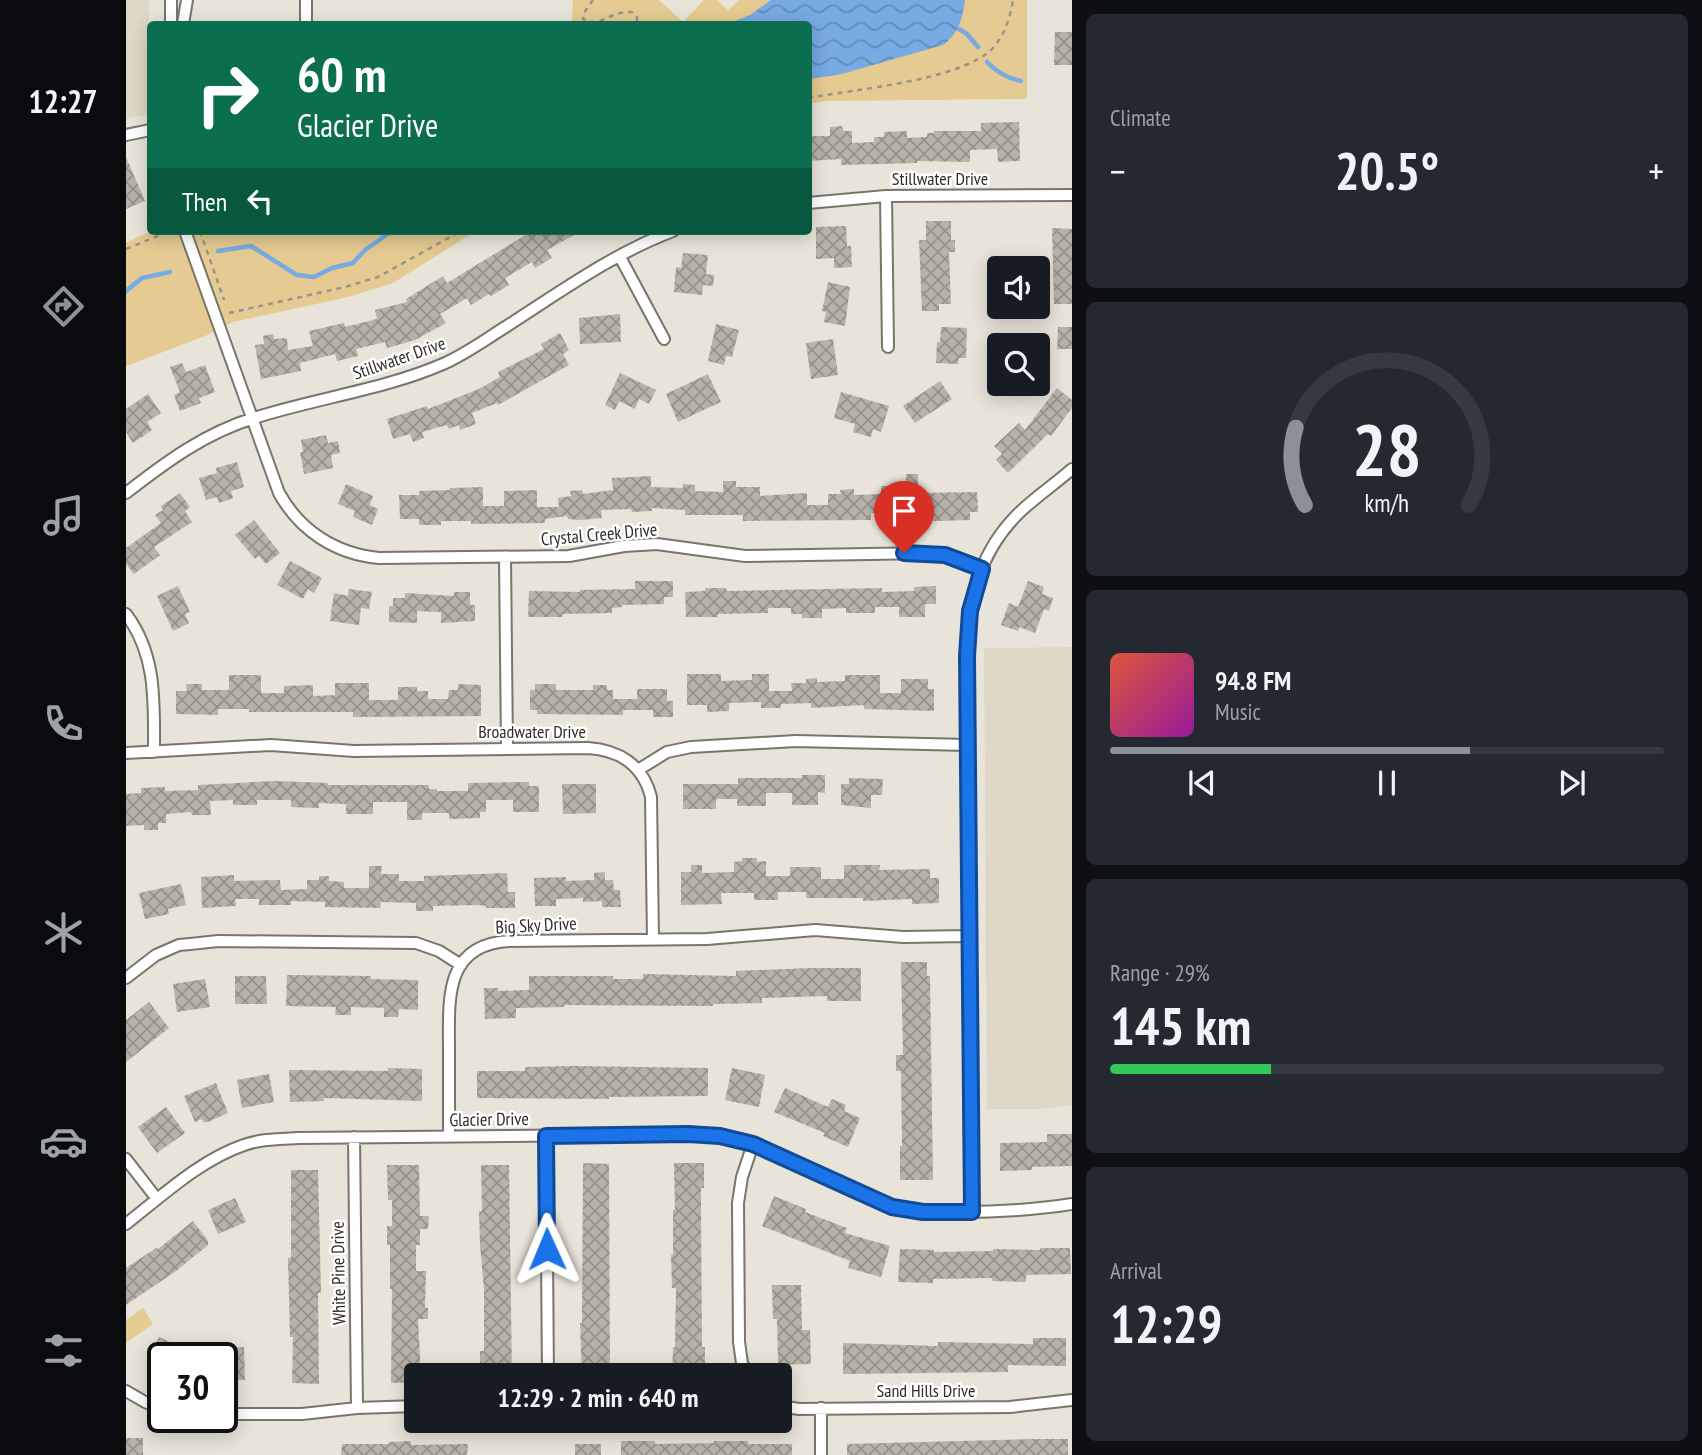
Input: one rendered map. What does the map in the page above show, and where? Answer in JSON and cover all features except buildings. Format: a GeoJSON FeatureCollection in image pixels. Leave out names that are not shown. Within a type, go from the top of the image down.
{"type":"FeatureCollection","features":[{"type":"Feature","properties":{"kind":"street"},"geometry":{"type":"LineString","coordinates":[[171,0],[171,21]]}},
{"type":"Feature","properties":{"kind":"street"},"geometry":{"type":"LineString","coordinates":[[184,21],[187,0]]}},
{"type":"Feature","properties":{"kind":"street"},"geometry":{"type":"LineString","coordinates":[[306,0],[306,21]]}},
{"type":"Feature","properties":{"kind":"street"},"geometry":{"type":"LineString","coordinates":[[126,135],[147,131]]}},
{"type":"Feature","properties":{"kind":"street","name":"Stillwater Drive"},"geometry":{"type":"LineString","coordinates":[[812,202],[886,196],[1072,195]]}},
{"type":"Feature","properties":{"kind":"street"},"geometry":{"type":"LineString","coordinates":[[886,196],[888,347]]}},
{"type":"Feature","properties":{"kind":"street","name":"Crystal Creek Drive"},"geometry":{"type":"LineString","coordinates":[[186,235],[273,480],[284,503],[301,524],[326,542],[348,552],[379,558],[505,558],[569,556],[624,546],[657,544],[744,556],[930,553],[958,558],[982,569]]}},
{"type":"Feature","properties":{"kind":"street","name":"Stillwater Drive"},"geometry":{"type":"LineString","coordinates":[[126,492],[196,442],[252,418],[389,382],[444,363],[473,348],[620,257],[665,235]]}},
{"type":"Feature","properties":{"kind":"street"},"geometry":{"type":"LineString","coordinates":[[620,257],[664,339]]}},
{"type":"Feature","properties":{"kind":"street"},"geometry":{"type":"LineString","coordinates":[[972,1212],[967,656],[970,611],[982,569],[991,549],[1008,524],[1072,469]]}},
{"type":"Feature","properties":{"kind":"street"},"geometry":{"type":"LineString","coordinates":[[505,558],[506,748]]}},
{"type":"Feature","properties":{"kind":"street"},"geometry":{"type":"LineString","coordinates":[[126,614],[147,653],[152,672],[154,751]]}},
{"type":"Feature","properties":{"kind":"street"},"geometry":{"type":"LineString","coordinates":[[653,939],[653,809],[649,788],[638,770],[667,752],[691,747],[796,741],[968,745]]}},
{"type":"Feature","properties":{"kind":"street","name":"Broadwater Drive"},"geometry":{"type":"LineString","coordinates":[[126,753],[271,745],[354,751],[602,749],[620,755],[638,770]]}},
{"type":"Feature","properties":{"kind":"street","name":"Big Sky Drive"},"geometry":{"type":"LineString","coordinates":[[461,965],[481,947],[499,941],[707,939],[815,930],[903,937],[970,936]]}},
{"type":"Feature","properties":{"kind":"street"},"geometry":{"type":"LineString","coordinates":[[126,978],[167,949],[218,941],[416,943],[439,951],[461,965],[452,982],[449,1001],[449,1137]]}},
{"type":"Feature","properties":{"kind":"street","name":"Glacier Drive"},"geometry":{"type":"LineString","coordinates":[[126,1224],[197,1170],[244,1145],[282,1139],[354,1137],[706,1134],[753,1144],[892,1207],[923,1212],[972,1212],[1032,1210],[1072,1204]]}},
{"type":"Feature","properties":{"kind":"street"},"geometry":{"type":"LineString","coordinates":[[546,1136],[548,1363]]}},
{"type":"Feature","properties":{"kind":"street","name":"White Pine Drive"},"geometry":{"type":"LineString","coordinates":[[354,1137],[357,1408]]}},
{"type":"Feature","properties":{"kind":"street"},"geometry":{"type":"LineString","coordinates":[[743,1363],[739,1342],[738,1203],[742,1177],[753,1144]]}},
{"type":"Feature","properties":{"kind":"street"},"geometry":{"type":"LineString","coordinates":[[126,1158],[157,1199]]}},
{"type":"Feature","properties":{"kind":"street"},"geometry":{"type":"LineString","coordinates":[[126,1391],[147,1403]]}},
{"type":"Feature","properties":{"kind":"street","name":"Sand Hills Drive"},"geometry":{"type":"LineString","coordinates":[[792,1407],[1010,1407],[1072,1400]]}},
{"type":"Feature","properties":{"kind":"street"},"geometry":{"type":"LineString","coordinates":[[238,1414],[302,1414],[404,1406]]}},
{"type":"Feature","properties":{"kind":"street"},"geometry":{"type":"LineString","coordinates":[[821,1408],[821,1455]]}},
{"type":"Feature","properties":{"kind":"path"},"geometry":{"type":"LineString","coordinates":[[589,21],[583,19],[583,14],[593,0]]}},
{"type":"Feature","properties":{"kind":"path"},"geometry":{"type":"LineString","coordinates":[[812,97],[915,81],[975,60],[991,50],[1004,33],[1013,0]]}},
{"type":"Feature","properties":{"kind":"path"},"geometry":{"type":"LineString","coordinates":[[599,21],[632,9],[637,21]]}},
{"type":"Feature","properties":{"kind":"path"},"geometry":{"type":"LineString","coordinates":[[126,249],[160,235]]}},
{"type":"Feature","properties":{"kind":"path"},"geometry":{"type":"LineString","coordinates":[[201,235],[229,314],[345,288],[378,277],[454,235]]}},
{"type":"Feature","properties":{"kind":"shaded area"},"geometry":{"type":"Polygon","coordinates":[[[126,0],[149,0],[147,115],[126,119],[126,0]]]}},
{"type":"Feature","properties":{"kind":"shaded area"},"geometry":{"type":"Polygon","coordinates":[[[573,0],[659,0],[682,21],[572,21],[573,0]]]}},
{"type":"Feature","properties":{"kind":"shaded area"},"geometry":{"type":"Polygon","coordinates":[[[704,0],[717,0],[728,10],[739,0],[1027,0],[1027,99],[825,101],[812,103],[812,21],[684,21],[704,0]]]}},
{"type":"Feature","properties":{"kind":"shaded area"},"geometry":{"type":"Polygon","coordinates":[[[147,233],[470,235],[393,283],[348,297],[233,322],[205,336],[126,366],[126,243],[147,233]]]}},
{"type":"Feature","properties":{"kind":"shaded area"},"geometry":{"type":"Polygon","coordinates":[[[1072,647],[1072,1105],[1040,1109],[987,1109],[984,648],[1072,647]]]}},
{"type":"Feature","properties":{"kind":"shaded area"},"geometry":{"type":"Polygon","coordinates":[[[143,1308],[153,1324],[126,1343],[126,1320],[143,1308]]]}},
{"type":"Feature","properties":{"kind":"water"},"geometry":{"type":"Polygon","coordinates":[[[771,0],[965,0],[959,26],[943,45],[842,74],[812,79],[812,21],[735,21],[750,15],[771,0]]]}},
{"type":"Feature","properties":{"kind":"waterway"},"geometry":{"type":"LineString","coordinates":[[959,29],[978,47]]}},
{"type":"Feature","properties":{"kind":"waterway"},"geometry":{"type":"LineString","coordinates":[[987,62],[1002,74],[1021,81]]}},
{"type":"Feature","properties":{"kind":"waterway"},"geometry":{"type":"LineString","coordinates":[[218,251],[251,246],[297,275],[314,277],[332,268],[353,263],[365,250],[386,235]]}},
{"type":"Feature","properties":{"kind":"waterway"},"geometry":{"type":"LineString","coordinates":[[126,291],[142,278],[170,272]]}},
{"type":"Feature","properties":{"kind":"route"},"geometry":{"type":"LineString","coordinates":[[547,1249],[546,1136],[720,1136],[753,1144],[892,1207],[923,1212],[972,1212],[967,656],[973,593],[982,569],[945,555],[904,553]]}}]}
